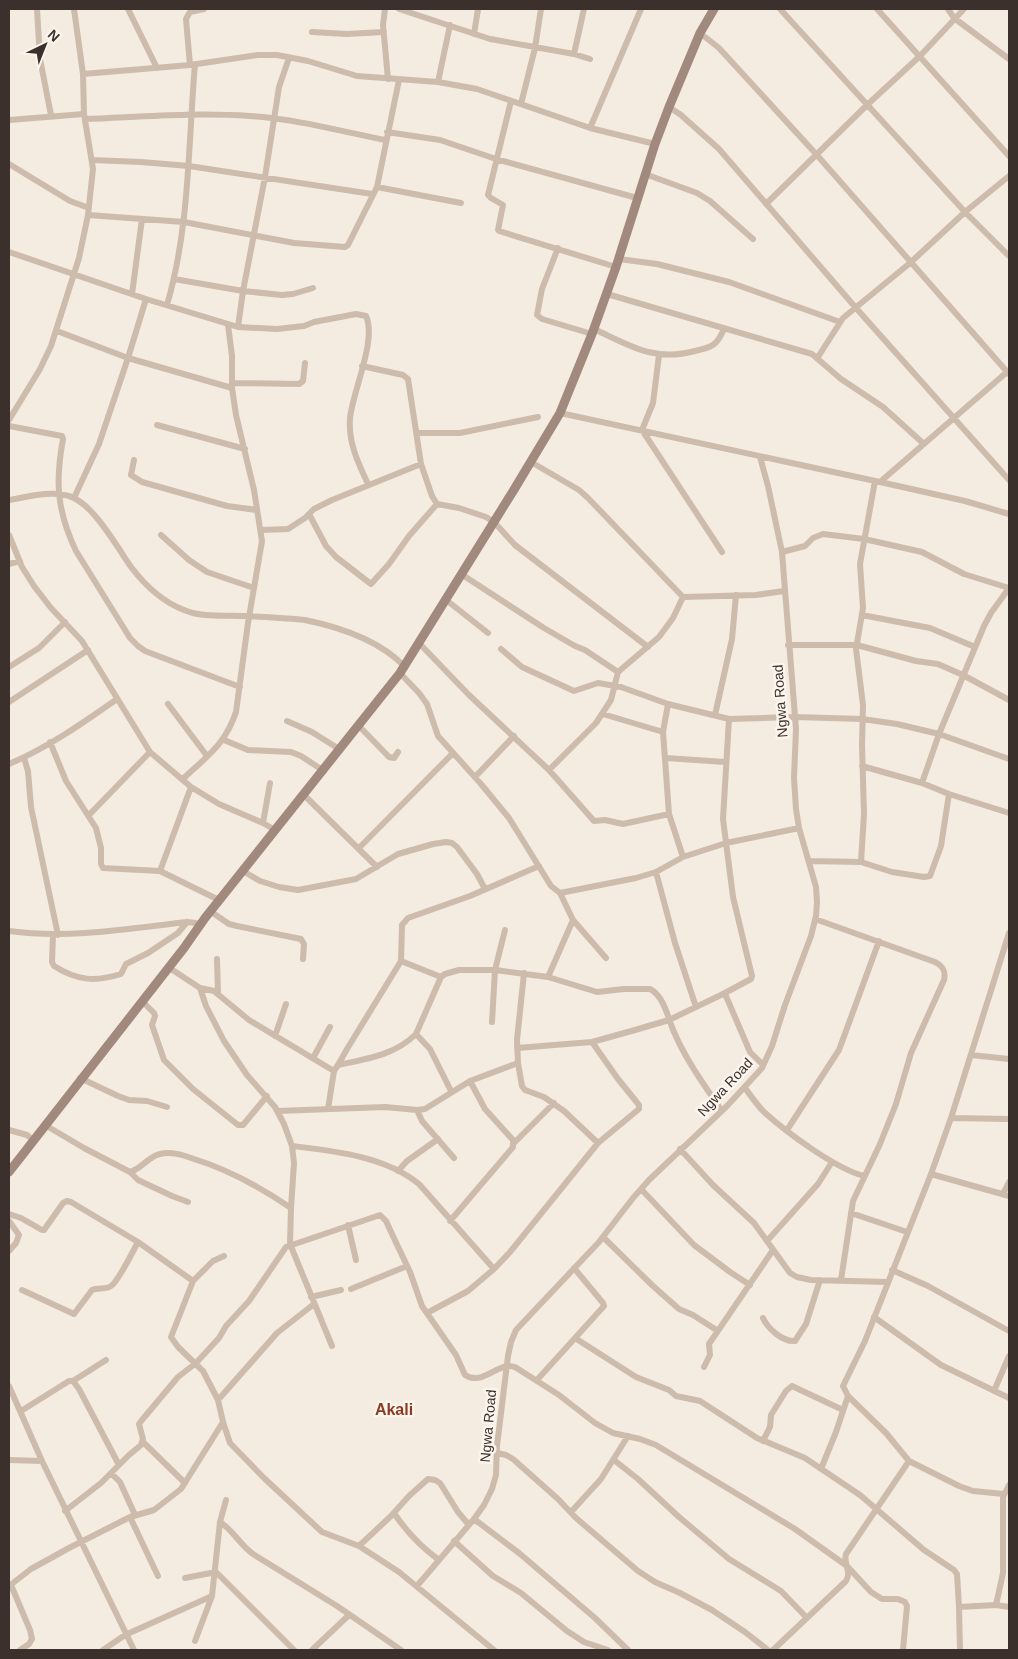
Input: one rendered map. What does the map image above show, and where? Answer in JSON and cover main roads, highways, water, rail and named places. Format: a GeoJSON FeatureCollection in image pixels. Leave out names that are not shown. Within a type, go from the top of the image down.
{"type":"FeatureCollection","features":[{"type":"Feature","properties":{"kind":"district","name":"Akali"},"geometry":{"type":"Point","coordinates":[394,1409]}}]}
